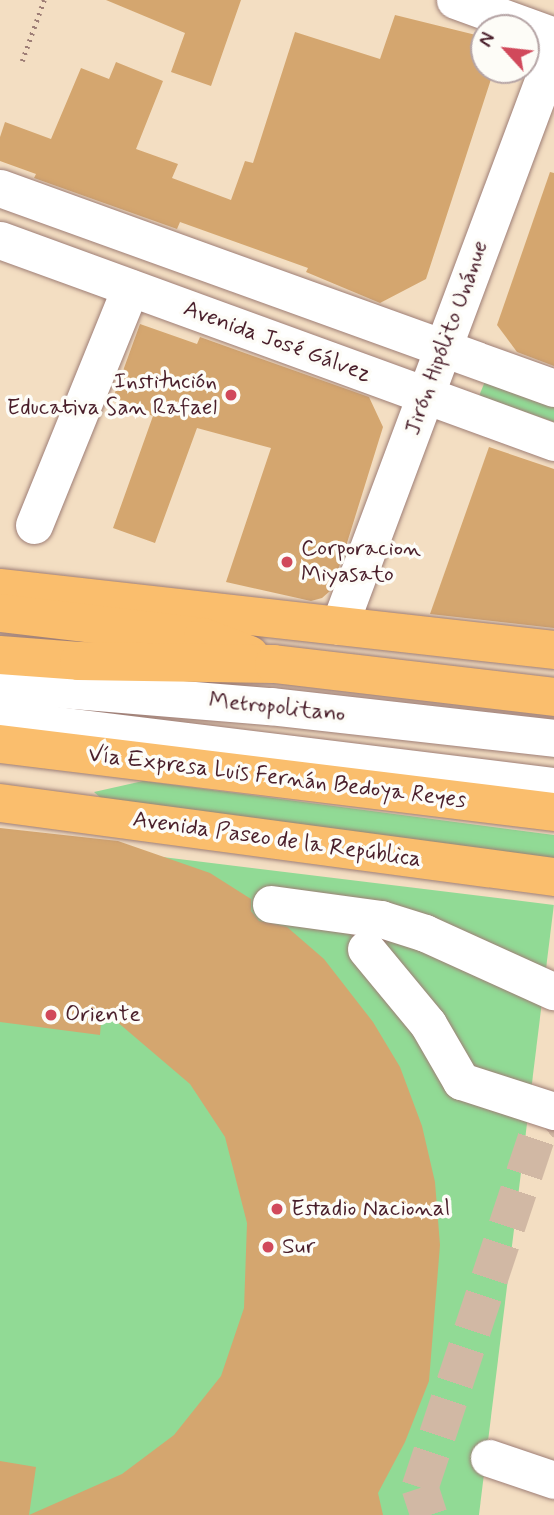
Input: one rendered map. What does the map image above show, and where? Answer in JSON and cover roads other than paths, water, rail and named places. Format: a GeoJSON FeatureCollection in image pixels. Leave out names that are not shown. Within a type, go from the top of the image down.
{"type":"FeatureCollection","features":[{"type":"Feature","properties":{"kind":"main road"},"geometry":{"type":"LineString","coordinates":[[0,588],[554,650]]}},
{"type":"Feature","properties":{"kind":"main road"},"geometry":{"type":"LineString","coordinates":[[0,613],[203,637],[274,664]]}},
{"type":"Feature","properties":{"kind":"main road"},"geometry":{"type":"LineString","coordinates":[[0,656],[79,661],[274,664],[554,697]]}},
{"type":"Feature","properties":{"kind":"main road","name":"Vía Expresa Luis Fernán Bedoya Reyes"},"geometry":{"type":"LineString","coordinates":[[0,744],[554,812]]}},
{"type":"Feature","properties":{"kind":"main road"},"geometry":{"type":"LineString","coordinates":[[0,771],[74,753]]}},
{"type":"Feature","properties":{"kind":"main road","name":"Avenida Paseo de la República"},"geometry":{"type":"LineString","coordinates":[[0,803],[554,877]]}},
{"type":"Feature","properties":{"kind":"street"},"geometry":{"type":"LineString","coordinates":[[454,0],[554,36]]}},
{"type":"Feature","properties":{"kind":"street","name":"Jirón Hipólito Unánue"},"geometry":{"type":"LineString","coordinates":[[339,626],[554,51]]}},
{"type":"Feature","properties":{"kind":"street"},"geometry":{"type":"LineString","coordinates":[[0,188],[554,388]]}},
{"type":"Feature","properties":{"kind":"street","name":"Avenida José Gálvez"},"geometry":{"type":"LineString","coordinates":[[0,240],[554,442]]}},
{"type":"Feature","properties":{"kind":"street"},"geometry":{"type":"LineString","coordinates":[[34,525],[130,288]]}},
{"type":"Feature","properties":{"kind":"street","name":"Metropolitano"},"geometry":{"type":"LineString","coordinates":[[0,684],[270,706],[554,738]]}},
{"type":"Feature","properties":{"kind":"street","name":"Metropolitano"},"geometry":{"type":"LineString","coordinates":[[0,718],[554,786]]}},
{"type":"Feature","properties":{"kind":"street"},"geometry":{"type":"LineString","coordinates":[[271,904],[381,919],[425,933],[554,991]]}},
{"type":"Feature","properties":{"kind":"street"},"geometry":{"type":"LineString","coordinates":[[366,949],[428,1024],[461,1081],[554,1111]]}},
{"type":"Feature","properties":{"kind":"street"},"geometry":{"type":"LineString","coordinates":[[489,1458],[554,1480]]}},
{"type":"Feature","properties":{"kind":"tunnel"},"geometry":{"type":"LineString","coordinates":[[429,1515],[420,1487],[541,1123],[554,1112]]}},
{"type":"Feature","properties":{"kind":"place","name":"Institución Educativa San Rafael"},"geometry":{"type":"Point","coordinates":[231,395]}},
{"type":"Feature","properties":{"kind":"place","name":"Corporacion Miyasato"},"geometry":{"type":"Point","coordinates":[287,562]}},
{"type":"Feature","properties":{"kind":"place","name":"Oriente"},"geometry":{"type":"Point","coordinates":[51,1015]}},
{"type":"Feature","properties":{"kind":"place","name":"Estadio Nacional"},"geometry":{"type":"Point","coordinates":[277,1209]}},
{"type":"Feature","properties":{"kind":"place","name":"Sur"},"geometry":{"type":"Point","coordinates":[268,1247]}}]}
